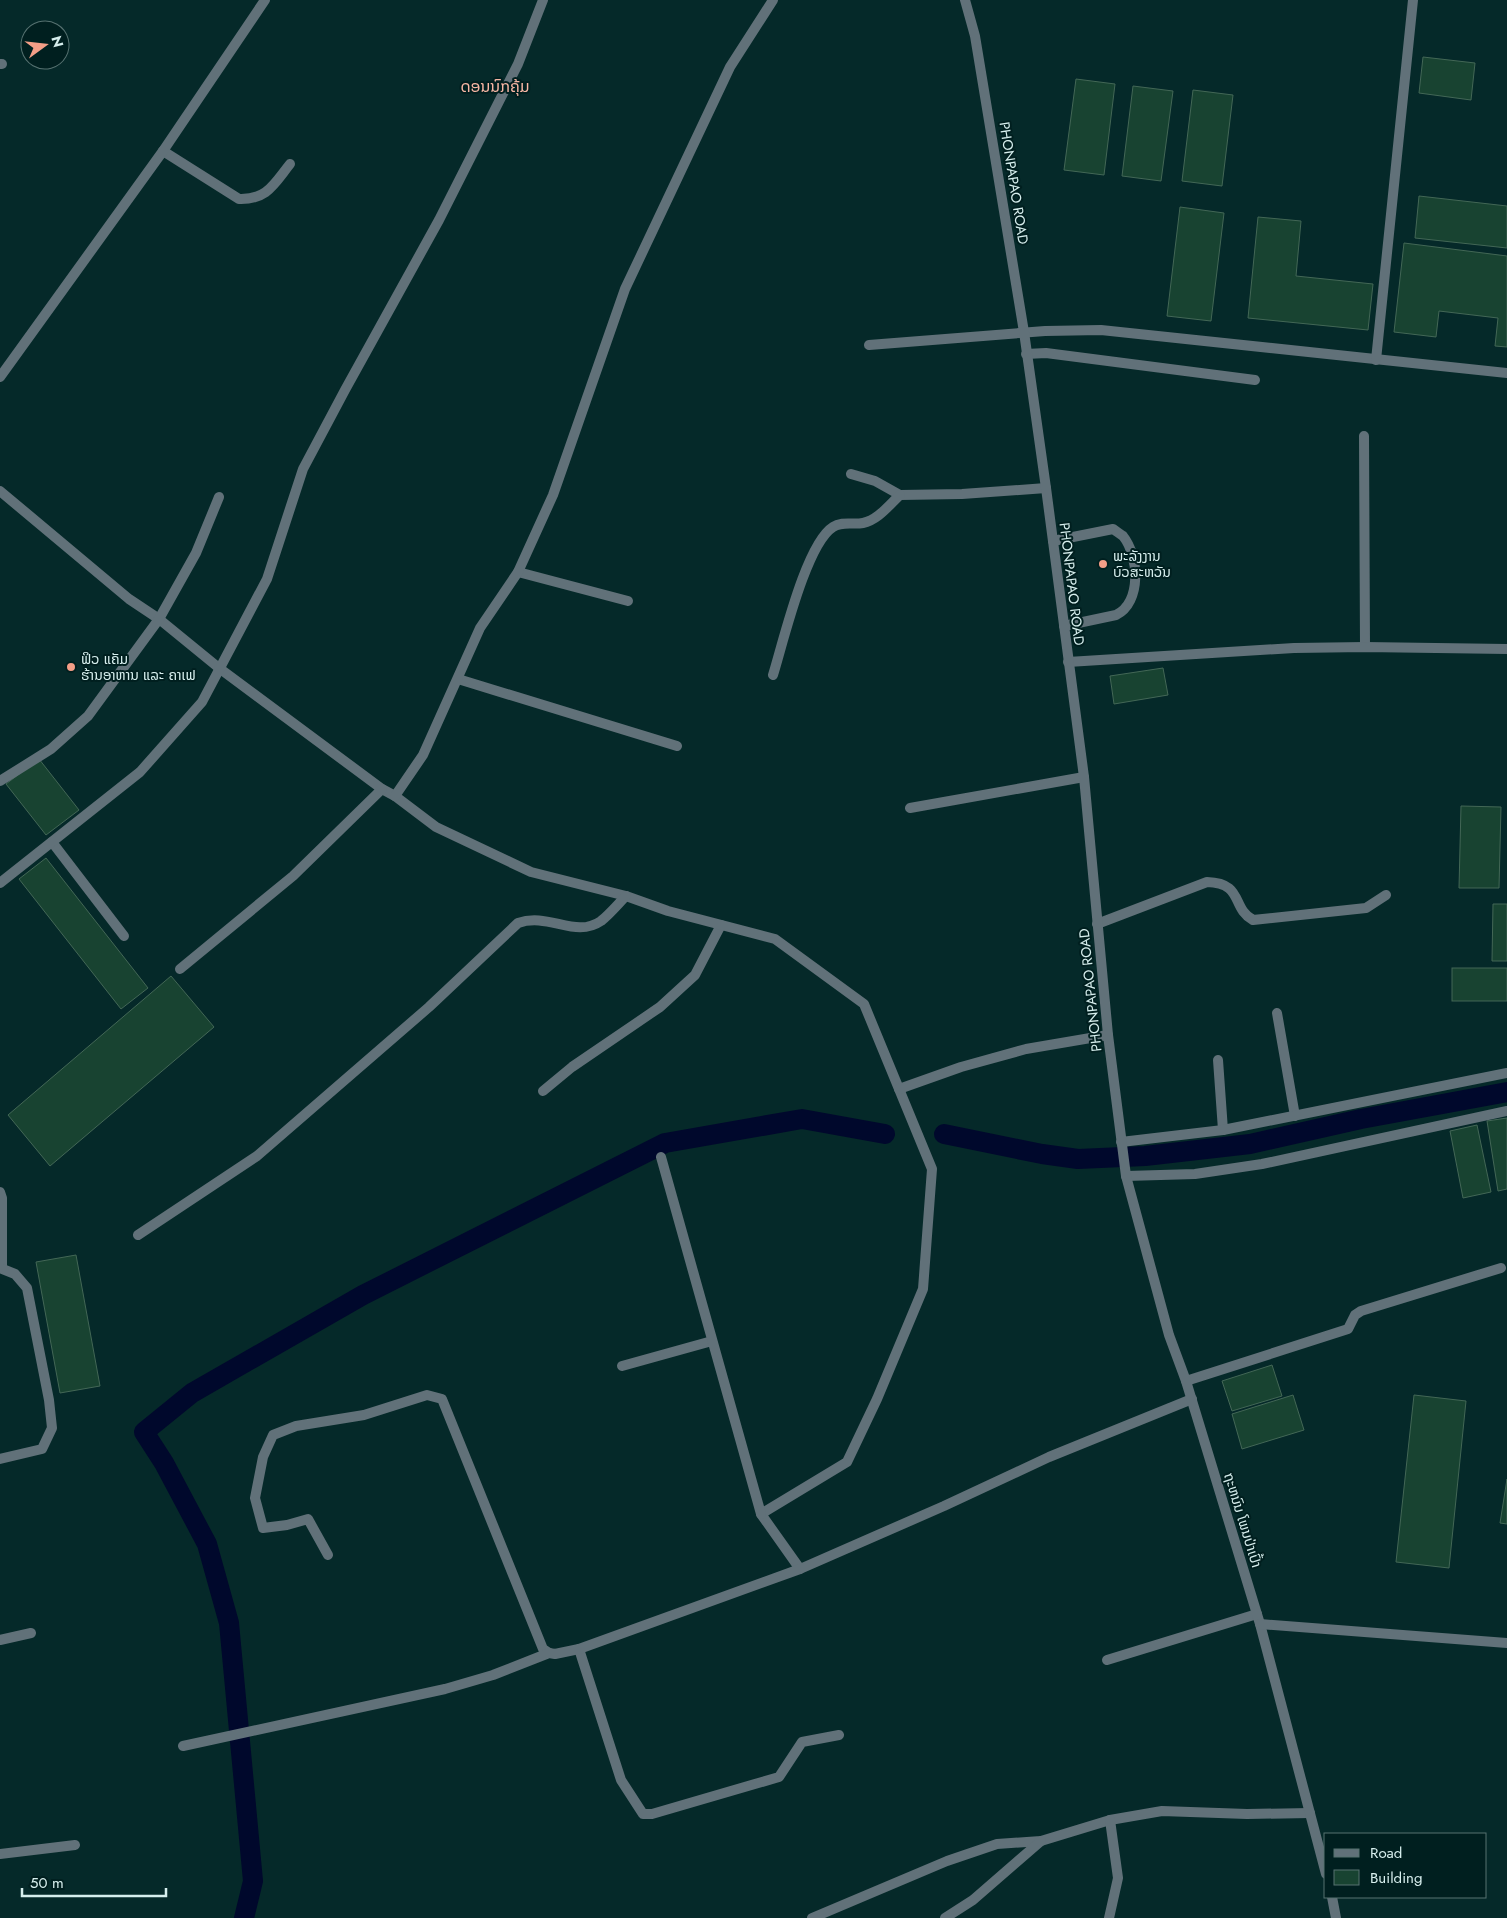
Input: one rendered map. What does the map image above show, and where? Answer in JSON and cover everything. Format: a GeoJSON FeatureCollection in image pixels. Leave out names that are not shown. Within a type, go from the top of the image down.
{"type":"FeatureCollection","features":[{"type":"Feature","properties":{"kind":"street"},"geometry":{"type":"LineString","coordinates":[[0,377],[163,151],[265,0]]}},
{"type":"Feature","properties":{"kind":"street"},"geometry":{"type":"LineString","coordinates":[[0,883],[140,772],[202,702],[267,579],[304,470],[452,194],[518,64],[543,0]]}},
{"type":"Feature","properties":{"kind":"street"},"geometry":{"type":"LineString","coordinates":[[395,796],[423,756],[480,628],[518,572],[553,495],[626,289],[730,67],[773,0]]}},
{"type":"Feature","properties":{"kind":"street","name":"PHONPAPAO ROAD"},"geometry":{"type":"LineString","coordinates":[[965,0],[975,36],[1024,332],[1046,488],[1084,777],[1108,1035],[1126,1176]]}},
{"type":"Feature","properties":{"kind":"street"},"geometry":{"type":"LineString","coordinates":[[1376,360],[1413,0]]}},
{"type":"Feature","properties":{"kind":"street"},"geometry":{"type":"LineString","coordinates":[[163,151],[239,199],[253,200],[268,191],[290,164]]}},
{"type":"Feature","properties":{"kind":"street"},"geometry":{"type":"LineString","coordinates":[[868,345],[1024,332],[1101,330],[1507,373]]}},
{"type":"Feature","properties":{"kind":"street"},"geometry":{"type":"LineString","coordinates":[[1026,354],[1046,353],[1255,380]]}},
{"type":"Feature","properties":{"kind":"street"},"geometry":{"type":"LineString","coordinates":[[1364,436],[1365,647]]}},
{"type":"Feature","properties":{"kind":"street"},"geometry":{"type":"LineString","coordinates":[[851,474],[875,481],[900,495],[962,494],[1046,488]]}},
{"type":"Feature","properties":{"kind":"street"},"geometry":{"type":"LineString","coordinates":[[0,491],[129,599],[159,619],[219,668],[436,827],[531,872],[626,896],[668,910],[775,939],[864,1004],[932,1169],[923,1289],[877,1399],[847,1462],[761,1514]]}},
{"type":"Feature","properties":{"kind":"street"},"geometry":{"type":"LineString","coordinates":[[773,675],[795,601],[813,554],[823,536],[832,527],[841,523],[856,524],[874,519],[900,495]]}},
{"type":"Feature","properties":{"kind":"street"},"geometry":{"type":"LineString","coordinates":[[0,781],[51,749],[88,716],[159,619],[196,553],[219,496]]}},
{"type":"Feature","properties":{"kind":"street"},"geometry":{"type":"LineString","coordinates":[[1053,541],[1113,529],[1122,536],[1129,548],[1136,577],[1133,597],[1124,611],[1116,615],[1064,626]]}},
{"type":"Feature","properties":{"kind":"street"},"geometry":{"type":"LineString","coordinates":[[518,572],[628,601]]}},
{"type":"Feature","properties":{"kind":"street"},"geometry":{"type":"LineString","coordinates":[[1068,662],[1294,648],[1507,648]]}},
{"type":"Feature","properties":{"kind":"street"},"geometry":{"type":"LineString","coordinates":[[458,679],[677,746]]}},
{"type":"Feature","properties":{"kind":"street"},"geometry":{"type":"LineString","coordinates":[[910,808],[1084,777]]}},
{"type":"Feature","properties":{"kind":"street"},"geometry":{"type":"LineString","coordinates":[[180,969],[293,876],[382,789]]}},
{"type":"Feature","properties":{"kind":"street"},"geometry":{"type":"LineString","coordinates":[[52,842],[124,936]]}},
{"type":"Feature","properties":{"kind":"street"},"geometry":{"type":"LineString","coordinates":[[1097,924],[1207,882],[1220,882],[1228,887],[1236,895],[1246,916],[1253,920],[1366,908],[1386,895]]}},
{"type":"Feature","properties":{"kind":"street"},"geometry":{"type":"LineString","coordinates":[[138,1235],[257,1156],[429,1007],[518,923],[529,919],[538,919],[580,928],[588,927],[601,920],[626,896]]}},
{"type":"Feature","properties":{"kind":"street"},"geometry":{"type":"LineString","coordinates":[[543,1091],[572,1067],[660,1007],[695,975],[720,925]]}},
{"type":"Feature","properties":{"kind":"street"},"geometry":{"type":"LineString","coordinates":[[1277,1013],[1296,1116]]}},
{"type":"Feature","properties":{"kind":"street"},"geometry":{"type":"LineString","coordinates":[[899,1090],[961,1067],[1026,1049],[1108,1035]]}},
{"type":"Feature","properties":{"kind":"street"},"geometry":{"type":"LineString","coordinates":[[1218,1060],[1222,1130]]}},
{"type":"Feature","properties":{"kind":"street"},"geometry":{"type":"LineString","coordinates":[[1121,1145],[1222,1130],[1507,1073]]}},
{"type":"Feature","properties":{"kind":"street"},"geometry":{"type":"LineString","coordinates":[[1126,1176],[1195,1174],[1262,1164],[1507,1111]]}},
{"type":"Feature","properties":{"kind":"street"},"geometry":{"type":"LineString","coordinates":[[661,1157],[761,1514],[800,1569]]}},
{"type":"Feature","properties":{"kind":"street","name":"ຖະຫນົນ ໂພນປ່າເປົ້າ"},"geometry":{"type":"LineString","coordinates":[[1126,1176],[1167,1326],[1192,1398],[1259,1619],[1324,1866]]}},
{"type":"Feature","properties":{"kind":"street"},"geometry":{"type":"LineString","coordinates":[[0,1192],[2,1198],[1,1268],[15,1274],[27,1288],[49,1400],[52,1428],[42,1449],[0,1459]]}},
{"type":"Feature","properties":{"kind":"street"},"geometry":{"type":"LineString","coordinates":[[1186,1381],[1348,1329],[1355,1315],[1361,1311],[1501,1268]]}},
{"type":"Feature","properties":{"kind":"street"},"geometry":{"type":"LineString","coordinates":[[622,1366],[712,1341]]}},
{"type":"Feature","properties":{"kind":"street"},"geometry":{"type":"LineString","coordinates":[[328,1555],[308,1519],[287,1525],[263,1528],[255,1498],[263,1457],[273,1435],[296,1426],[364,1415],[427,1395],[442,1399],[543,1648],[548,1653]]}},
{"type":"Feature","properties":{"kind":"street"},"geometry":{"type":"LineString","coordinates":[[183,1746],[445,1689],[493,1675],[548,1653],[555,1654],[579,1648],[800,1569],[944,1506],[1049,1457],[1192,1398]]}},
{"type":"Feature","properties":{"kind":"street"},"geometry":{"type":"LineString","coordinates":[[1107,1660],[1259,1619],[1507,1644]]}},
{"type":"Feature","properties":{"kind":"street"},"geometry":{"type":"LineString","coordinates":[[0,1640],[31,1633]]}},
{"type":"Feature","properties":{"kind":"street"},"geometry":{"type":"LineString","coordinates":[[579,1648],[621,1780],[643,1814],[652,1814],[779,1776],[802,1742],[839,1735]]}},
{"type":"Feature","properties":{"kind":"street"},"geometry":{"type":"LineString","coordinates":[[812,1918],[947,1860],[997,1844],[1041,1841],[1110,1820],[1162,1811],[1310,1814]]}},
{"type":"Feature","properties":{"kind":"street"},"geometry":{"type":"LineString","coordinates":[[1109,1918],[1118,1878],[1110,1820]]}},
{"type":"Feature","properties":{"kind":"street"},"geometry":{"type":"LineString","coordinates":[[945,1918],[973,1900],[1041,1841]]}},
{"type":"Feature","properties":{"kind":"street"},"geometry":{"type":"LineString","coordinates":[[0,1854],[75,1845]]}},
{"type":"Feature","properties":{"kind":"street"},"geometry":{"type":"LineString","coordinates":[[1332,1898],[1336,1918]]}},
{"type":"Feature","properties":{"kind":"building"},"geometry":{"type":"Polygon","coordinates":[[[1423,57],[1475,63],[1471,100],[1419,93],[1423,57]]]}},
{"type":"Feature","properties":{"kind":"building"},"geometry":{"type":"Polygon","coordinates":[[[1076,79],[1115,84],[1104,175],[1064,170],[1076,79]]]}},
{"type":"Feature","properties":{"kind":"building"},"geometry":{"type":"Polygon","coordinates":[[[1133,86],[1173,91],[1161,181],[1122,176],[1133,86]]]}},
{"type":"Feature","properties":{"kind":"building"},"geometry":{"type":"Polygon","coordinates":[[[1193,90],[1233,95],[1222,186],[1182,181],[1193,90]]]}},
{"type":"Feature","properties":{"kind":"building"},"geometry":{"type":"Polygon","coordinates":[[[1419,196],[1507,206],[1507,248],[1415,238],[1419,196]]]}},
{"type":"Feature","properties":{"kind":"building"},"geometry":{"type":"Polygon","coordinates":[[[1180,207],[1224,213],[1211,321],[1167,316],[1180,207]]]}},
{"type":"Feature","properties":{"kind":"building"},"geometry":{"type":"Polygon","coordinates":[[[1258,217],[1301,221],[1296,276],[1373,284],[1368,330],[1248,318],[1258,217]]]}},
{"type":"Feature","properties":{"kind":"building"},"geometry":{"type":"Polygon","coordinates":[[[1404,243],[1507,256],[1507,347],[1495,346],[1498,318],[1439,311],[1436,337],[1394,332],[1404,243]]]}},
{"type":"Feature","properties":{"kind":"building"},"geometry":{"type":"Polygon","coordinates":[[[1163,668],[1168,695],[1114,704],[1110,676],[1163,668]]]}},
{"type":"Feature","properties":{"kind":"building"},"geometry":{"type":"Polygon","coordinates":[[[39,759],[79,810],[46,835],[6,784],[39,759]]]}},
{"type":"Feature","properties":{"kind":"building"},"geometry":{"type":"Polygon","coordinates":[[[1461,806],[1501,807],[1499,888],[1459,888],[1461,806]]]}},
{"type":"Feature","properties":{"kind":"building"},"geometry":{"type":"Polygon","coordinates":[[[46,858],[148,988],[121,1009],[19,879],[46,858]]]}},
{"type":"Feature","properties":{"kind":"building"},"geometry":{"type":"Polygon","coordinates":[[[1493,904],[1507,904],[1507,961],[1492,961],[1493,904]]]}},
{"type":"Feature","properties":{"kind":"building"},"geometry":{"type":"Polygon","coordinates":[[[1452,968],[1507,968],[1507,1001],[1452,1001],[1452,968]]]}},
{"type":"Feature","properties":{"kind":"building"},"geometry":{"type":"Polygon","coordinates":[[[171,976],[214,1027],[50,1166],[8,1115],[171,976]]]}},
{"type":"Feature","properties":{"kind":"building"},"geometry":{"type":"Polygon","coordinates":[[[1507,1118],[1507,1189],[1498,1191],[1487,1121],[1507,1118]]]}},
{"type":"Feature","properties":{"kind":"building"},"geometry":{"type":"Polygon","coordinates":[[[1477,1125],[1491,1192],[1463,1198],[1450,1131],[1477,1125]]]}},
{"type":"Feature","properties":{"kind":"building"},"geometry":{"type":"Polygon","coordinates":[[[76,1255],[100,1386],[60,1393],[36,1262],[76,1255]]]}},
{"type":"Feature","properties":{"kind":"building"},"geometry":{"type":"Polygon","coordinates":[[[1272,1365],[1282,1396],[1232,1411],[1222,1381],[1272,1365]]]}},
{"type":"Feature","properties":{"kind":"building"},"geometry":{"type":"Polygon","coordinates":[[[1293,1395],[1304,1430],[1242,1449],[1232,1414],[1293,1395]]]}},
{"type":"Feature","properties":{"kind":"building"},"geometry":{"type":"Polygon","coordinates":[[[1414,1395],[1466,1401],[1449,1568],[1396,1562],[1414,1395]]]}},
{"type":"Feature","properties":{"kind":"building"},"geometry":{"type":"Polygon","coordinates":[[[1507,1479],[1507,1524],[1500,1523],[1507,1479]]]}},
{"type":"Feature","properties":{"kind":"waterway"},"geometry":{"type":"LineString","coordinates":[[944,1134],[1042,1154],[1078,1159],[1145,1156],[1250,1144],[1361,1119],[1507,1092]]}},
{"type":"Feature","properties":{"kind":"waterway"},"geometry":{"type":"LineString","coordinates":[[244,1918],[253,1881],[229,1623],[207,1544],[164,1463],[144,1432],[192,1393],[363,1295],[665,1143],[802,1119],[885,1134]]}},
{"type":"Feature","properties":{"kind":"place","name":"ພະລັງງານ ບົວສະຫວັນ"},"geometry":{"type":"Point","coordinates":[1103,564]}},
{"type":"Feature","properties":{"kind":"place","name":"ຟິວ ແຄັມ ຮ້ານອາຫານ ແລະ ຄາເຟ"},"geometry":{"type":"Point","coordinates":[71,667]}},
{"type":"Feature","properties":{"kind":"district","name":"ດອນນົກຄຸ້ມ"},"geometry":{"type":"Point","coordinates":[495,86]}}]}
